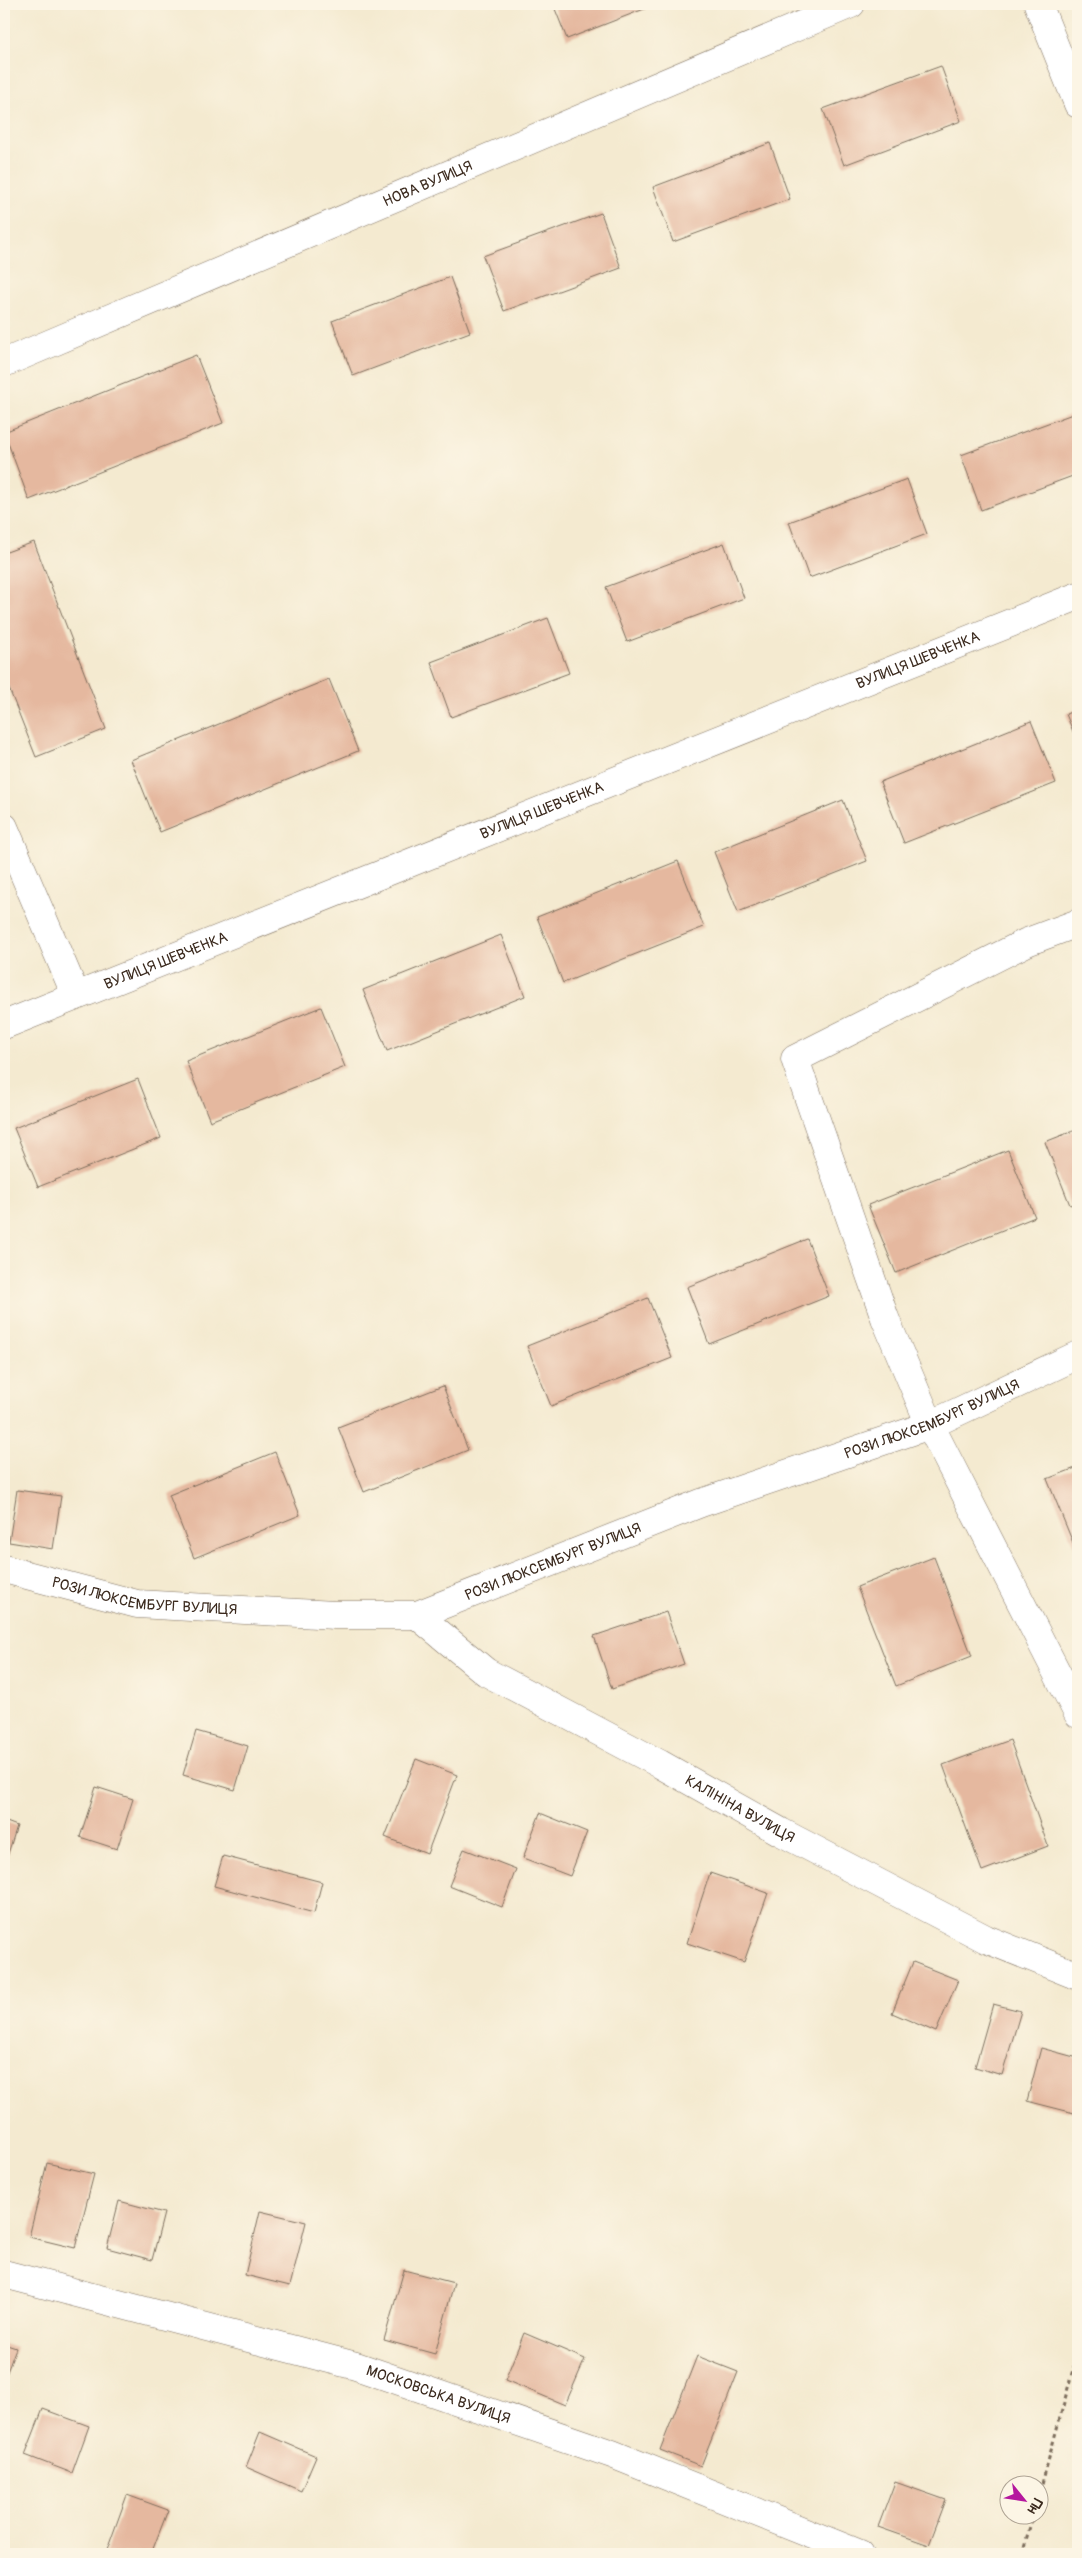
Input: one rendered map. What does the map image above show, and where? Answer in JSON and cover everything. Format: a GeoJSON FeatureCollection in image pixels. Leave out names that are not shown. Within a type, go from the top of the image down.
{"type":"FeatureCollection","features":[{"type":"Feature","properties":{"kind":"street","name":"НОВА ВУЛИЦЯ"},"geometry":{"type":"LineString","coordinates":[[4,363],[851,4]]}},
{"type":"Feature","properties":{"kind":"street"},"geometry":{"type":"LineString","coordinates":[[1038,4],[1078,104]]}},
{"type":"Feature","properties":{"kind":"street","name":"ВУЛИЦЯ ШЕВЧЕНКА"},"geometry":{"type":"LineString","coordinates":[[4,1025],[1078,596]]}},
{"type":"Feature","properties":{"kind":"street"},"geometry":{"type":"LineString","coordinates":[[4,827],[76,996]]}},
{"type":"Feature","properties":{"kind":"street"},"geometry":{"type":"LineString","coordinates":[[1078,923],[1027,942],[795,1059],[885,1318],[930,1425],[1078,1714]]}},
{"type":"Feature","properties":{"kind":"street","name":"РОЗИ ЛЮКСЕМБУРГ ВУЛИЦЯ"},"geometry":{"type":"LineString","coordinates":[[4,1569],[137,1604],[335,1615],[417,1615],[701,1503],[930,1425],[1078,1356]]}},
{"type":"Feature","properties":{"kind":"street","name":"КАЛІНІНА ВУЛИЦЯ"},"geometry":{"type":"LineString","coordinates":[[417,1615],[486,1672],[660,1764],[781,1832],[986,1939],[1078,1976]]}},
{"type":"Feature","properties":{"kind":"street","name":"МОСКОВСЬКА ВУЛИЦЯ"},"geometry":{"type":"LineString","coordinates":[[4,2274],[356,2366],[612,2454],[860,2554]]}},
{"type":"Feature","properties":{"kind":"path"},"geometry":{"type":"LineString","coordinates":[[1044,2476],[1078,2351]]}},
{"type":"Feature","properties":{"kind":"path"},"geometry":{"type":"LineString","coordinates":[[1022,2554],[1030,2526]]}},
{"type":"Feature","properties":{"kind":"building"},"geometry":{"type":"Polygon","coordinates":[[[553,4],[657,4],[567,39],[553,4]]]}},
{"type":"Feature","properties":{"kind":"building"},"geometry":{"type":"Polygon","coordinates":[[[941,66],[961,121],[844,165],[823,109],[941,66]]]}},
{"type":"Feature","properties":{"kind":"building"},"geometry":{"type":"Polygon","coordinates":[[[770,143],[790,199],[673,242],[653,187],[770,143]]]}},
{"type":"Feature","properties":{"kind":"building"},"geometry":{"type":"Polygon","coordinates":[[[601,213],[621,268],[504,311],[483,256],[601,213]]]}},
{"type":"Feature","properties":{"kind":"building"},"geometry":{"type":"Polygon","coordinates":[[[450,277],[470,332],[353,376],[332,321],[450,277]]]}},
{"type":"Feature","properties":{"kind":"building"},"geometry":{"type":"Polygon","coordinates":[[[196,355],[223,423],[29,500],[4,432],[196,355]]]}},
{"type":"Feature","properties":{"kind":"building"},"geometry":{"type":"Polygon","coordinates":[[[1078,412],[1078,474],[981,510],[961,455],[1078,412]]]}},
{"type":"Feature","properties":{"kind":"building"},"geometry":{"type":"Polygon","coordinates":[[[907,479],[927,534],[809,578],[789,522],[907,479]]]}},
{"type":"Feature","properties":{"kind":"building"},"geometry":{"type":"Polygon","coordinates":[[[34,542],[106,729],[36,757],[4,676],[4,553],[34,542]]]}},
{"type":"Feature","properties":{"kind":"building"},"geometry":{"type":"Polygon","coordinates":[[[724,543],[744,598],[627,642],[606,587],[724,543]]]}},
{"type":"Feature","properties":{"kind":"building"},"geometry":{"type":"Polygon","coordinates":[[[548,618],[569,673],[451,717],[431,662],[548,618]]]}},
{"type":"Feature","properties":{"kind":"building"},"geometry":{"type":"Polygon","coordinates":[[[329,679],[358,751],[160,832],[131,760],[329,679]]]}},
{"type":"Feature","properties":{"kind":"building"},"geometry":{"type":"Polygon","coordinates":[[[1078,709],[1078,744],[1066,714],[1078,709]]]}},
{"type":"Feature","properties":{"kind":"building"},"geometry":{"type":"Polygon","coordinates":[[[1031,721],[1056,783],[904,843],[880,782],[1031,721]]]}},
{"type":"Feature","properties":{"kind":"building"},"geometry":{"type":"Polygon","coordinates":[[[843,800],[867,861],[738,912],[714,852],[843,800]]]}},
{"type":"Feature","properties":{"kind":"building"},"geometry":{"type":"Polygon","coordinates":[[[678,861],[704,927],[563,983],[537,917],[678,861]]]}},
{"type":"Feature","properties":{"kind":"building"},"geometry":{"type":"Polygon","coordinates":[[[501,935],[525,996],[387,1051],[363,990],[501,935]]]}},
{"type":"Feature","properties":{"kind":"building"},"geometry":{"type":"Polygon","coordinates":[[[321,1007],[345,1067],[210,1121],[186,1061],[321,1007]]]}},
{"type":"Feature","properties":{"kind":"building"},"geometry":{"type":"Polygon","coordinates":[[[138,1079],[161,1138],[38,1187],[14,1128],[138,1079]]]}},
{"type":"Feature","properties":{"kind":"building"},"geometry":{"type":"Polygon","coordinates":[[[1078,1129],[1078,1201],[1070,1205],[1045,1142],[1078,1129]]]}},
{"type":"Feature","properties":{"kind":"building"},"geometry":{"type":"Polygon","coordinates":[[[1008,1150],[1035,1217],[896,1273],[868,1205],[1008,1150]]]}},
{"type":"Feature","properties":{"kind":"building"},"geometry":{"type":"Polygon","coordinates":[[[807,1239],[829,1296],[709,1344],[687,1287],[807,1239]]]}},
{"type":"Feature","properties":{"kind":"building"},"geometry":{"type":"Polygon","coordinates":[[[648,1298],[672,1358],[551,1406],[527,1346],[648,1298]]]}},
{"type":"Feature","properties":{"kind":"building"},"geometry":{"type":"Polygon","coordinates":[[[443,1386],[468,1450],[364,1492],[338,1427],[443,1386]]]}},
{"type":"Feature","properties":{"kind":"building"},"geometry":{"type":"Polygon","coordinates":[[[275,1452],[300,1515],[194,1558],[169,1495],[275,1452]]]}},
{"type":"Feature","properties":{"kind":"building"},"geometry":{"type":"Polygon","coordinates":[[[1078,1467],[1078,1555],[1047,1479],[1078,1467]]]}},
{"type":"Feature","properties":{"kind":"building"},"geometry":{"type":"Polygon","coordinates":[[[17,1490],[61,1496],[53,1549],[9,1542],[17,1490]]]}},
{"type":"Feature","properties":{"kind":"building"},"geometry":{"type":"Polygon","coordinates":[[[934,1557],[972,1656],[896,1686],[857,1587],[934,1557]]]}},
{"type":"Feature","properties":{"kind":"building"},"geometry":{"type":"Polygon","coordinates":[[[666,1612],[684,1664],[612,1689],[594,1636],[666,1612]]]}},
{"type":"Feature","properties":{"kind":"building"},"geometry":{"type":"Polygon","coordinates":[[[196,1731],[248,1746],[235,1790],[183,1775],[196,1731]]]}},
{"type":"Feature","properties":{"kind":"building"},"geometry":{"type":"Polygon","coordinates":[[[1010,1740],[1048,1846],[982,1871],[943,1765],[1010,1740]]]}},
{"type":"Feature","properties":{"kind":"building"},"geometry":{"type":"Polygon","coordinates":[[[416,1759],[457,1775],[427,1854],[385,1837],[416,1759]]]}},
{"type":"Feature","properties":{"kind":"building"},"geometry":{"type":"Polygon","coordinates":[[[96,1787],[133,1799],[117,1849],[80,1837],[96,1787]]]}},
{"type":"Feature","properties":{"kind":"building"},"geometry":{"type":"Polygon","coordinates":[[[540,1813],[587,1832],[570,1876],[523,1858],[540,1813]]]}},
{"type":"Feature","properties":{"kind":"building"},"geometry":{"type":"Polygon","coordinates":[[[4,1821],[17,1826],[4,1866],[4,1821]]]}},
{"type":"Feature","properties":{"kind":"building"},"geometry":{"type":"Polygon","coordinates":[[[464,1849],[516,1869],[502,1907],[449,1886],[464,1849]]]}},
{"type":"Feature","properties":{"kind":"building"},"geometry":{"type":"Polygon","coordinates":[[[223,1856],[322,1882],[314,1913],[214,1886],[223,1856]]]}},
{"type":"Feature","properties":{"kind":"building"},"geometry":{"type":"Polygon","coordinates":[[[710,1873],[768,1893],[744,1962],[687,1943],[710,1873]]]}},
{"type":"Feature","properties":{"kind":"building"},"geometry":{"type":"Polygon","coordinates":[[[913,1962],[958,1980],[936,2032],[892,2013],[913,1962]]]}},
{"type":"Feature","properties":{"kind":"building"},"geometry":{"type":"Polygon","coordinates":[[[993,2004],[1021,2011],[1002,2075],[975,2067],[993,2004]]]}},
{"type":"Feature","properties":{"kind":"building"},"geometry":{"type":"Polygon","coordinates":[[[1041,2048],[1078,2058],[1078,2114],[1027,2101],[1041,2048]]]}},
{"type":"Feature","properties":{"kind":"building"},"geometry":{"type":"Polygon","coordinates":[[[47,2163],[94,2174],[75,2248],[29,2237],[47,2163]]]}},
{"type":"Feature","properties":{"kind":"building"},"geometry":{"type":"Polygon","coordinates":[[[119,2201],[164,2213],[152,2260],[107,2248],[119,2201]]]}},
{"type":"Feature","properties":{"kind":"building"},"geometry":{"type":"Polygon","coordinates":[[[260,2211],[306,2222],[290,2286],[245,2275],[260,2211]]]}},
{"type":"Feature","properties":{"kind":"building"},"geometry":{"type":"Polygon","coordinates":[[[404,2270],[454,2283],[435,2354],[384,2340],[404,2270]]]}},
{"type":"Feature","properties":{"kind":"building"},"geometry":{"type":"Polygon","coordinates":[[[524,2333],[585,2359],[565,2405],[505,2380],[524,2333]]]}},
{"type":"Feature","properties":{"kind":"building"},"geometry":{"type":"Polygon","coordinates":[[[4,2344],[16,2348],[4,2380],[4,2344]]]}},
{"type":"Feature","properties":{"kind":"building"},"geometry":{"type":"Polygon","coordinates":[[[697,2356],[738,2372],[701,2466],[660,2450],[697,2356]]]}},
{"type":"Feature","properties":{"kind":"building"},"geometry":{"type":"Polygon","coordinates":[[[43,2409],[89,2426],[72,2473],[25,2455],[43,2409]]]}},
{"type":"Feature","properties":{"kind":"building"},"geometry":{"type":"Polygon","coordinates":[[[260,2432],[316,2456],[301,2491],[246,2467],[260,2432]]]}},
{"type":"Feature","properties":{"kind":"building"},"geometry":{"type":"Polygon","coordinates":[[[895,2482],[946,2500],[929,2545],[878,2527],[895,2482]]]}},
{"type":"Feature","properties":{"kind":"building"},"geometry":{"type":"Polygon","coordinates":[[[127,2495],[168,2510],[151,2554],[106,2553],[127,2495]]]}}]}
